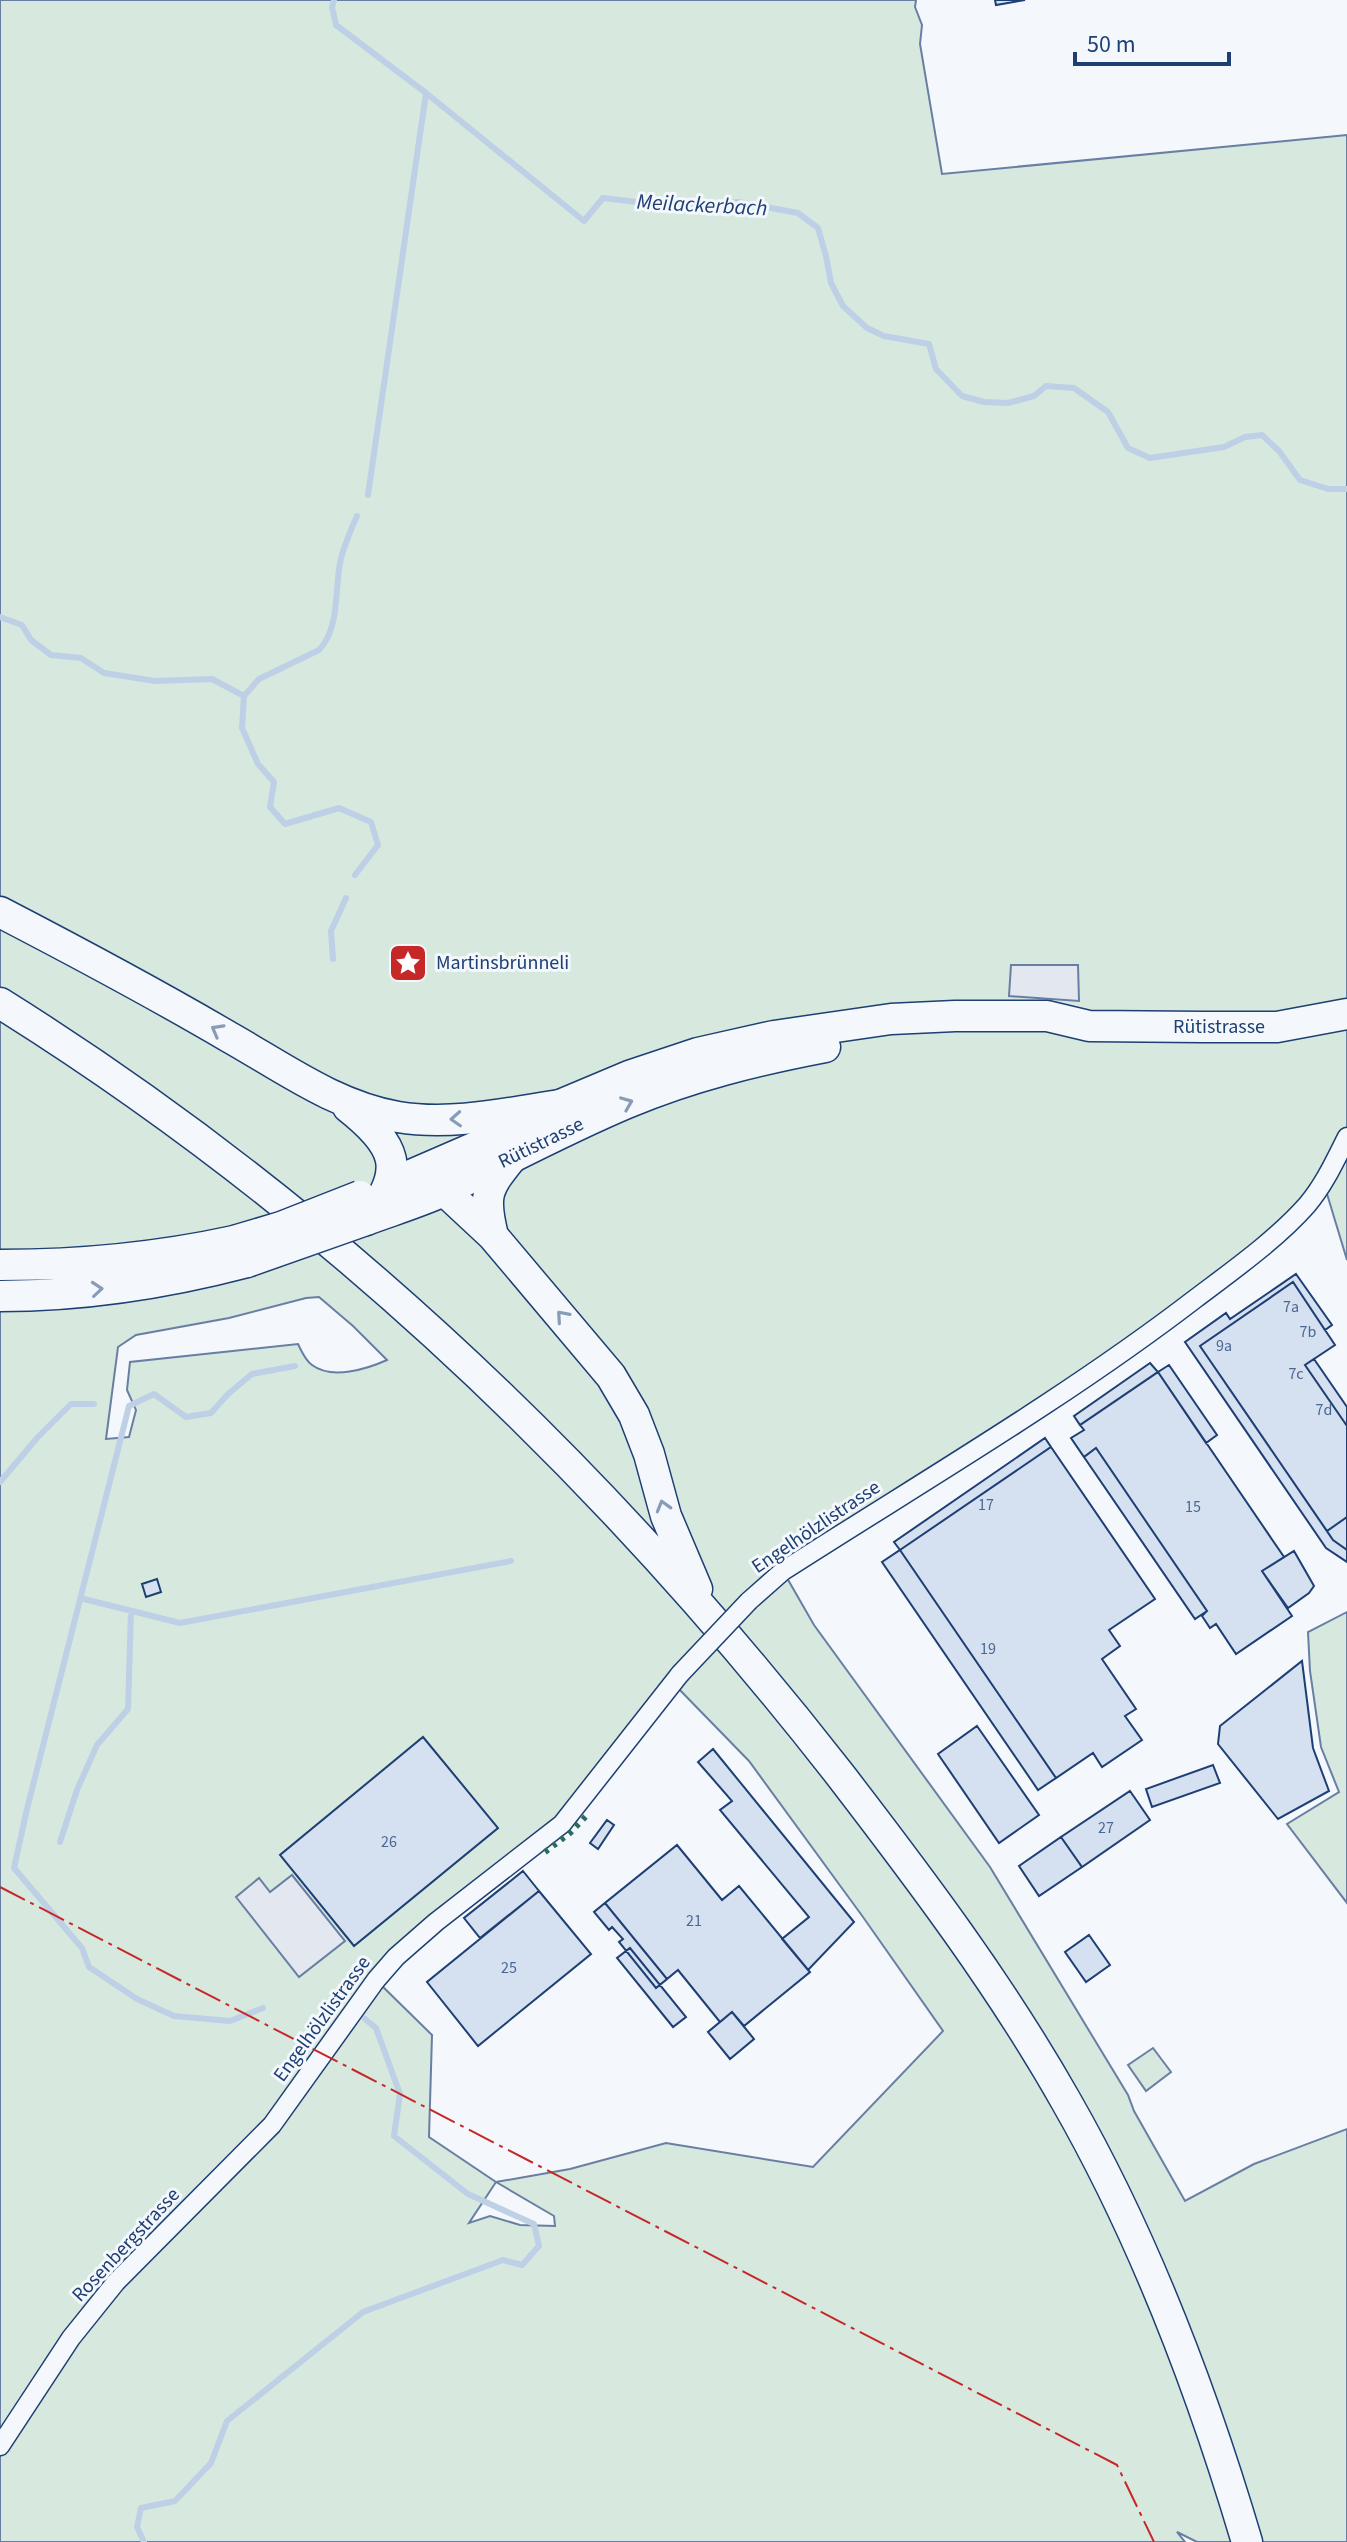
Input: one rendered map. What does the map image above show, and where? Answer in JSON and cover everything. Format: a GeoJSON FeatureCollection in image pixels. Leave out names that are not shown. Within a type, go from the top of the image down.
{"type":"FeatureCollection","features":[{"type":"Feature","properties":{"kind":"main road"},"geometry":{"type":"LineString","coordinates":[[0,912],[340,1100],[368,1122],[387,1146],[402,1179],[443,1191],[493,1236],[592,1352],[628,1403],[649,1454],[666,1516],[707,1613]]}},
{"type":"Feature","properties":{"kind":"main road"},"geometry":{"type":"LineString","coordinates":[[0,1003],[170,1116],[410,1310],[587,1482],[707,1613],[798,1721],[988,1976],[1068,2103],[1140,2248],[1180,2343],[1228,2477],[1247,2542]]}},
{"type":"Feature","properties":{"kind":"main road","name":"Rütistrasse"},"geometry":{"type":"LineString","coordinates":[[369,1211],[402,1179],[515,1130],[560,1105],[629,1076],[698,1053],[774,1036],[891,1019],[1047,1016],[1089,1026],[1277,1027],[1347,1014]]}},
{"type":"Feature","properties":{"kind":"main road","name":"Rütistrasse"},"geometry":{"type":"LineString","coordinates":[[0,1296],[121,1287],[199,1275],[281,1227],[369,1211],[443,1191],[629,1102],[739,1065],[843,1044],[954,1036],[1047,1036],[1089,1026]]}},
{"type":"Feature","properties":{"kind":"main road"},"geometry":{"type":"LineString","coordinates":[[0,1031],[69,1048]]}},
{"type":"Feature","properties":{"kind":"main road"},"geometry":{"type":"LineString","coordinates":[[340,1100],[421,1120],[492,1116],[560,1105]]}},
{"type":"Feature","properties":{"kind":"main road"},"geometry":{"type":"LineString","coordinates":[[493,1236],[486,1198],[492,1184],[513,1156]]}},
{"type":"Feature","properties":{"kind":"main road","name":"Rütistrasse"},"geometry":{"type":"LineString","coordinates":[[0,1265],[51,1265],[184,1252],[240,1251]]}},
{"type":"Feature","properties":{"kind":"street","name":"Engelhölzlistrasse"},"geometry":{"type":"LineString","coordinates":[[272,2125],[386,1968],[436,1922],[562,1824],[680,1674],[749,1601],[783,1571],[1097,1370],[1207,1291],[1290,1223],[1308,1204],[1324,1182],[1347,1137]]}},
{"type":"Feature","properties":{"kind":"street","name":"Rosenbergstrasse"},"geometry":{"type":"LineString","coordinates":[[0,2446],[71,2338],[116,2282],[272,2125]]}},
{"type":"Feature","properties":{"kind":"shaded area"},"geometry":{"type":"Polygon","coordinates":[[[0,0],[916,0],[915,7],[922,25],[920,44],[942,174],[1347,135],[1347,1260],[1324,1184],[1217,1282],[783,1571],[814,1625],[990,1867],[1128,2095],[1185,2201],[1254,2164],[1347,2129],[1347,2542],[1197,2542],[1177,2532],[1185,2542],[0,2542],[0,0]],[[319,1297],[136,1335],[118,1347],[106,1439],[129,1437],[136,1410],[127,1390],[130,1362],[298,1344],[310,1363],[329,1372],[370,1367],[387,1360],[319,1297]],[[673,1683],[562,1824],[376,1980],[432,2035],[429,2137],[496,2182],[570,2169],[666,2143],[813,2167],[943,2031],[749,1761],[673,1683]],[[496,2182],[469,2223],[490,2216],[520,2225],[555,2226],[554,2216],[496,2182]]]}},
{"type":"Feature","properties":{"kind":"shaded area"},"geometry":{"type":"Polygon","coordinates":[[[1011,965],[1078,965],[1079,1001],[1009,996],[1011,965]]]}},
{"type":"Feature","properties":{"kind":"shaded area"},"geometry":{"type":"Polygon","coordinates":[[[1347,1612],[1347,1903],[1287,1824],[1339,1792],[1321,1747],[1308,1632],[1347,1612]]]}},
{"type":"Feature","properties":{"kind":"shaded area"},"geometry":{"type":"Polygon","coordinates":[[[292,1875],[345,1941],[299,1977],[236,1897],[259,1878],[270,1892],[292,1875]]]}},
{"type":"Feature","properties":{"kind":"shaded area"},"geometry":{"type":"Polygon","coordinates":[[[1153,2048],[1171,2072],[1146,2091],[1128,2065],[1153,2048]]]}},
{"type":"Feature","properties":{"kind":"building"},"geometry":{"type":"Polygon","coordinates":[[[995,0],[1025,0],[996,5],[995,0]]]}},
{"type":"Feature","properties":{"kind":"building"},"geometry":{"type":"Polygon","coordinates":[[[1296,1274],[1332,1325],[1325,1330],[1293,1282],[1200,1346],[1333,1540],[1347,1550],[1347,1562],[1326,1548],[1185,1342],[1226,1313],[1230,1319],[1296,1274]]]}},
{"type":"Feature","properties":{"kind":"building"},"geometry":{"type":"Polygon","coordinates":[[[1293,1282],[1335,1345],[1305,1365],[1347,1426],[1347,1517],[1327,1531],[1200,1346],[1293,1282]]]}},
{"type":"Feature","properties":{"kind":"building"},"geometry":{"type":"Polygon","coordinates":[[[1314,1359],[1347,1407],[1347,1426],[1305,1365],[1314,1359]]]}},
{"type":"Feature","properties":{"kind":"building"},"geometry":{"type":"Polygon","coordinates":[[[1150,1363],[1158,1372],[1080,1425],[1074,1416],[1150,1363]]]}},
{"type":"Feature","properties":{"kind":"building"},"geometry":{"type":"Polygon","coordinates":[[[1169,1365],[1217,1435],[1206,1443],[1158,1372],[1169,1365]]]}},
{"type":"Feature","properties":{"kind":"building"},"geometry":{"type":"Polygon","coordinates":[[[1158,1372],[1284,1557],[1262,1571],[1292,1616],[1236,1654],[1216,1624],[1210,1628],[1202,1616],[1207,1611],[1096,1448],[1084,1457],[1071,1438],[1084,1430],[1080,1425],[1158,1372]]]}},
{"type":"Feature","properties":{"kind":"building"},"geometry":{"type":"Polygon","coordinates":[[[1045,1438],[1051,1447],[900,1550],[894,1542],[1045,1438]]]}},
{"type":"Feature","properties":{"kind":"building"},"geometry":{"type":"Polygon","coordinates":[[[1051,1447],[1155,1599],[1109,1630],[1120,1646],[1102,1659],[1136,1709],[1125,1716],[1142,1740],[1102,1767],[1093,1753],[1056,1778],[900,1550],[1051,1447]]]}},
{"type":"Feature","properties":{"kind":"building"},"geometry":{"type":"Polygon","coordinates":[[[1096,1448],[1207,1611],[1195,1619],[1084,1457],[1096,1448]]]}},
{"type":"Feature","properties":{"kind":"building"},"geometry":{"type":"Polygon","coordinates":[[[1347,1517],[1347,1550],[1327,1531],[1347,1517]]]}},
{"type":"Feature","properties":{"kind":"building"},"geometry":{"type":"Polygon","coordinates":[[[900,1550],[1056,1778],[1038,1790],[882,1562],[900,1550]]]}},
{"type":"Feature","properties":{"kind":"building"},"geometry":{"type":"Polygon","coordinates":[[[1294,1551],[1314,1586],[1288,1608],[1262,1571],[1294,1551]]]}},
{"type":"Feature","properties":{"kind":"building"},"geometry":{"type":"Polygon","coordinates":[[[157,1579],[161,1592],[146,1597],[142,1584],[157,1579]]]}},
{"type":"Feature","properties":{"kind":"building"},"geometry":{"type":"Polygon","coordinates":[[[1302,1661],[1313,1748],[1329,1791],[1278,1819],[1218,1744],[1220,1726],[1302,1661]]]}},
{"type":"Feature","properties":{"kind":"building"},"geometry":{"type":"Polygon","coordinates":[[[977,1726],[1039,1815],[999,1843],[938,1754],[977,1726]]]}},
{"type":"Feature","properties":{"kind":"building"},"geometry":{"type":"Polygon","coordinates":[[[423,1737],[498,1828],[354,1946],[280,1855],[423,1737]]]}},
{"type":"Feature","properties":{"kind":"building"},"geometry":{"type":"Polygon","coordinates":[[[713,1749],[854,1922],[808,1970],[782,1939],[809,1917],[720,1810],[732,1801],[698,1762],[713,1749]]]}},
{"type":"Feature","properties":{"kind":"building"},"geometry":{"type":"Polygon","coordinates":[[[1213,1765],[1220,1783],[1152,1807],[1146,1789],[1213,1765]]]}},
{"type":"Feature","properties":{"kind":"building"},"geometry":{"type":"Polygon","coordinates":[[[1130,1791],[1150,1820],[1082,1867],[1061,1837],[1130,1791]]]}},
{"type":"Feature","properties":{"kind":"building"},"geometry":{"type":"Polygon","coordinates":[[[607,1820],[614,1825],[598,1849],[590,1843],[607,1820]]]}},
{"type":"Feature","properties":{"kind":"building"},"geometry":{"type":"Polygon","coordinates":[[[1061,1837],[1082,1867],[1039,1896],[1019,1866],[1061,1837]]]}},
{"type":"Feature","properties":{"kind":"building"},"geometry":{"type":"Polygon","coordinates":[[[677,1845],[722,1900],[739,1886],[810,1972],[744,2026],[732,2012],[720,2022],[678,1970],[667,1979],[605,1903],[677,1845]]]}},
{"type":"Feature","properties":{"kind":"building"},"geometry":{"type":"Polygon","coordinates":[[[523,1871],[539,1891],[480,1938],[464,1918],[523,1871]]]}},
{"type":"Feature","properties":{"kind":"building"},"geometry":{"type":"Polygon","coordinates":[[[539,1891],[591,1954],[478,2046],[427,1982],[539,1891]]]}},
{"type":"Feature","properties":{"kind":"building"},"geometry":{"type":"Polygon","coordinates":[[[605,1903],[667,1979],[656,1988],[619,1942],[623,1939],[612,1927],[609,1930],[594,1912],[605,1903]]]}},
{"type":"Feature","properties":{"kind":"building"},"geometry":{"type":"Polygon","coordinates":[[[1089,1935],[1110,1965],[1086,1982],[1065,1952],[1089,1935]]]}},
{"type":"Feature","properties":{"kind":"building"},"geometry":{"type":"Polygon","coordinates":[[[630,1948],[686,2017],[673,2027],[617,1958],[630,1948]]]}},
{"type":"Feature","properties":{"kind":"building"},"geometry":{"type":"Polygon","coordinates":[[[732,2012],[754,2039],[730,2059],[708,2032],[732,2012]]]}},
{"type":"Feature","properties":{"kind":"waterway","name":"Meilackerbach"},"geometry":{"type":"LineString","coordinates":[[334,0],[332,7],[336,25],[426,93],[584,221],[603,198],[688,208],[738,202],[798,213],[818,228],[831,283],[843,306],[867,328],[884,336],[929,344],[936,369],[962,396],[984,402],[1008,403],[1034,396],[1046,386],[1074,388],[1108,412],[1128,448],[1150,458],[1224,447],[1245,437],[1262,435],[1279,451],[1300,480],[1328,489],[1347,489]]}},
{"type":"Feature","properties":{"kind":"waterway"},"geometry":{"type":"LineString","coordinates":[[368,495],[426,93]]}},
{"type":"Feature","properties":{"kind":"waterway"},"geometry":{"type":"LineString","coordinates":[[355,875],[378,845],[371,822],[339,808],[285,824],[270,807],[274,782],[258,764],[242,728],[244,696],[259,679],[319,650],[326,641],[334,618],[341,558],[357,516]]}},
{"type":"Feature","properties":{"kind":"waterway"},"geometry":{"type":"LineString","coordinates":[[0,617],[22,625],[31,640],[51,655],[81,658],[104,673],[155,681],[212,679],[244,696]]}},
{"type":"Feature","properties":{"kind":"waterway"},"geometry":{"type":"LineString","coordinates":[[333,959],[331,931],[346,898]]}},
{"type":"Feature","properties":{"kind":"waterway"},"geometry":{"type":"LineString","coordinates":[[263,2008],[230,2021],[174,2016],[137,1999],[89,1967],[82,1948],[14,1868],[129,1406],[154,1394],[186,1417],[211,1413],[252,1374],[295,1366]]}},
{"type":"Feature","properties":{"kind":"waterway"},"geometry":{"type":"LineString","coordinates":[[0,1482],[71,1404],[94,1404]]}},
{"type":"Feature","properties":{"kind":"waterway"},"geometry":{"type":"LineString","coordinates":[[80,1598],[180,1623],[511,1561]]}},
{"type":"Feature","properties":{"kind":"waterway"},"geometry":{"type":"LineString","coordinates":[[60,1842],[77,1790],[97,1745],[128,1709],[131,1611]]}},
{"type":"Feature","properties":{"kind":"waterway"},"geometry":{"type":"LineString","coordinates":[[144,2542],[137,2527],[141,2508],[175,2501],[211,2463],[227,2421],[363,2312],[503,2260],[522,2265],[539,2246],[534,2224],[468,2194],[394,2136],[400,2094],[376,2028],[365,2019]]}},
{"type":"Feature","properties":{"kind":"hedge"},"geometry":{"type":"LineString","coordinates":[[545,1852],[588,1814]]}},
{"type":"Feature","properties":{"kind":"power"},"geometry":{"type":"LineString","coordinates":[[0,1887],[1117,2465],[1154,2542]]}},
{"type":"Feature","properties":{"kind":"place","name":"Martinsbrünneli"},"geometry":{"type":"Point","coordinates":[408,963]}}]}
